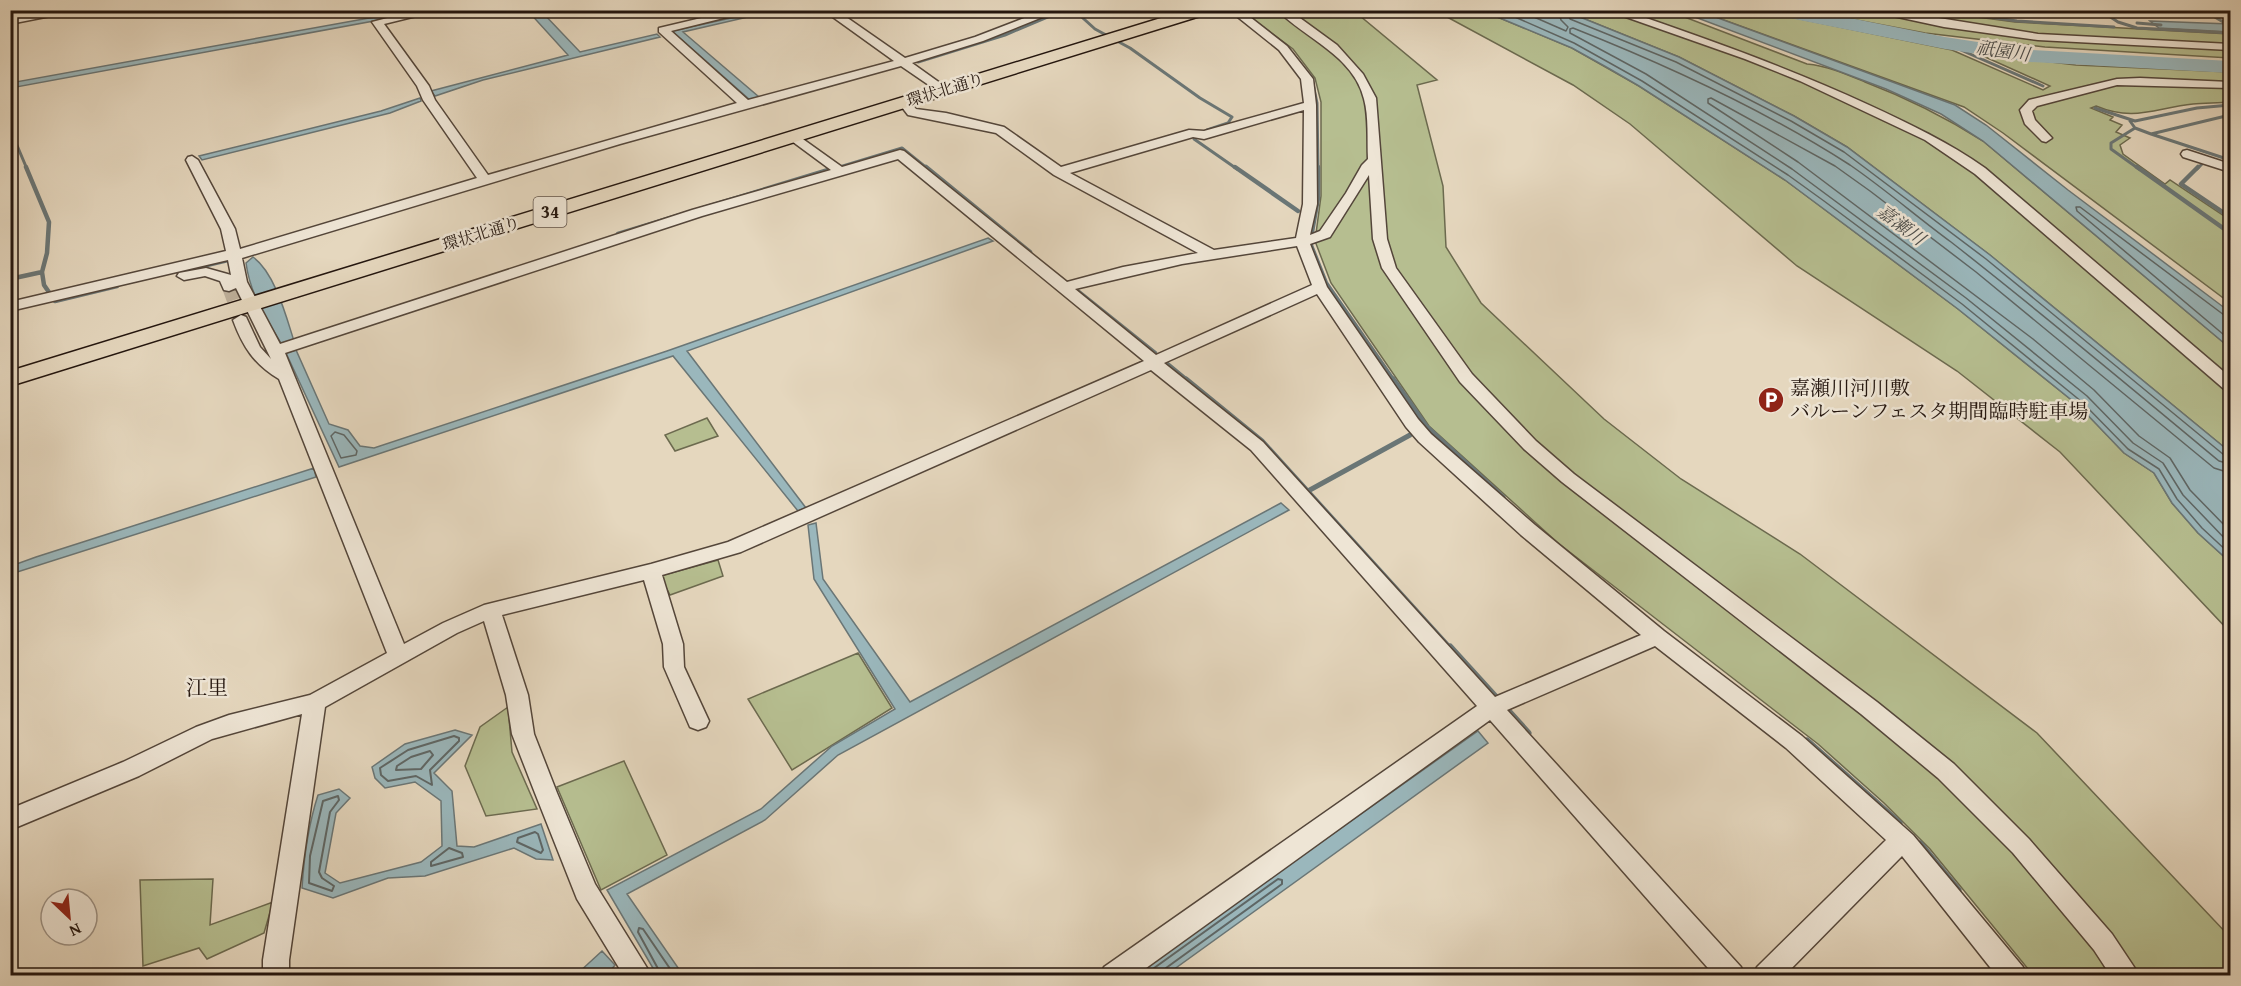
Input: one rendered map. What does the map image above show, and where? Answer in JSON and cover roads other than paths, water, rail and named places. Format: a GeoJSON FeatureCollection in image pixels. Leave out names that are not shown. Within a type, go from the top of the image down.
{"type":"FeatureCollection","features":[{"type":"Feature","properties":{"kind":"highway","name":"34"},"geometry":{"type":"LineString","coordinates":[[1084,44],[1179,10]]}},
{"type":"Feature","properties":{"kind":"highway","name":"34"},"geometry":{"type":"LineString","coordinates":[[1084,44],[1205,10]]}},
{"type":"Feature","properties":{"kind":"highway","name":"環状北通り"},"geometry":{"type":"LineString","coordinates":[[10,379],[242,302],[1084,44]]}},
{"type":"Feature","properties":{"kind":"highway","name":"環状北通り"},"geometry":{"type":"LineString","coordinates":[[10,368],[242,302],[793,136],[904,102],[939,87]]}},
{"type":"Feature","properties":{"kind":"street"},"geometry":{"type":"LineString","coordinates":[[10,21],[76,10]]}},
{"type":"Feature","properties":{"kind":"street"},"geometry":{"type":"LineString","coordinates":[[436,10],[378,22],[484,179]]}},
{"type":"Feature","properties":{"kind":"street"},"geometry":{"type":"LineString","coordinates":[[751,10],[663,30],[752,103]]}},
{"type":"Feature","properties":{"kind":"street"},"geometry":{"type":"LineString","coordinates":[[828,10],[939,87]]}},
{"type":"Feature","properties":{"kind":"street"},"geometry":{"type":"LineString","coordinates":[[10,307],[141,274],[236,258],[484,179],[905,62],[1003,32],[1055,10]]}},
{"type":"Feature","properties":{"kind":"street"},"geometry":{"type":"LineString","coordinates":[[1234,10],[1283,48],[1307,79],[1310,105],[1310,204],[1302,241],[1320,287],[1412,423],[1425,438],[1528,530],[1657,637],[1794,742],[1905,842],[2014,975]]}},
{"type":"Feature","properties":{"kind":"street"},"geometry":{"type":"LineString","coordinates":[[1282,10],[1333,47],[1359,76],[1370,98],[1380,239],[1389,268],[1466,378],[1530,446],[1568,478],[1869,708],[1946,771],[2021,846],[2103,942],[2127,975]]}},
{"type":"Feature","properties":{"kind":"street"},"geometry":{"type":"LineString","coordinates":[[1298,10],[1331,40],[1333,47]]}},
{"type":"Feature","properties":{"kind":"street"},"geometry":{"type":"LineString","coordinates":[[1611,10],[1775,66],[1883,115],[1953,151],[1980,171],[2230,385]]}},
{"type":"Feature","properties":{"kind":"street"},"geometry":{"type":"LineString","coordinates":[[1870,10],[1944,24],[2038,37],[2230,47]]}},
{"type":"Feature","properties":{"kind":"street"},"geometry":{"type":"LineString","coordinates":[[2046,138],[2029,121],[2026,110],[2033,103],[2117,82],[2230,85]]}},
{"type":"Feature","properties":{"kind":"street"},"geometry":{"type":"LineString","coordinates":[[904,102],[912,112],[946,117],[1000,130],[1059,172],[1211,254]]}},
{"type":"Feature","properties":{"kind":"street"},"geometry":{"type":"LineString","coordinates":[[1059,172],[1193,133],[1204,135],[1310,105]]}},
{"type":"Feature","properties":{"kind":"street"},"geometry":{"type":"LineString","coordinates":[[793,136],[836,168]]}},
{"type":"Feature","properties":{"kind":"street"},"geometry":{"type":"LineString","coordinates":[[276,351],[836,168],[900,154],[1070,286],[1149,356],[1153,363],[1257,446],[1502,703],[1732,975]]}},
{"type":"Feature","properties":{"kind":"street"},"geometry":{"type":"LineString","coordinates":[[2187,154],[2230,168]]}},
{"type":"Feature","properties":{"kind":"street"},"geometry":{"type":"LineString","coordinates":[[192,160],[228,229],[236,258],[242,302],[253,351],[264,364],[285,376]]}},
{"type":"Feature","properties":{"kind":"street"},"geometry":{"type":"LineString","coordinates":[[1070,286],[1118,272],[1211,254],[1318,238],[1325,234],[1353,193],[1368,165],[1374,161]]}},
{"type":"Feature","properties":{"kind":"street"},"geometry":{"type":"LineString","coordinates":[[41,300],[42,309],[206,272],[226,278],[276,351],[399,657]]}},
{"type":"Feature","properties":{"kind":"street"},"geometry":{"type":"LineString","coordinates":[[10,820],[131,770],[204,733],[315,702],[450,628],[491,610],[651,571],[734,547],[1320,287]]}},
{"type":"Feature","properties":{"kind":"street"},"geometry":{"type":"LineString","coordinates":[[651,571],[673,644],[674,667],[698,721]]}},
{"type":"Feature","properties":{"kind":"street"},"geometry":{"type":"LineString","coordinates":[[491,610],[517,695],[524,734],[546,793],[586,891],[637,975]]}},
{"type":"Feature","properties":{"kind":"street"},"geometry":{"type":"LineString","coordinates":[[1113,975],[1502,703],[1657,637]]}},
{"type":"Feature","properties":{"kind":"street"},"geometry":{"type":"LineString","coordinates":[[276,975],[276,960],[304,788],[315,702]]}},
{"type":"Feature","properties":{"kind":"street"},"geometry":{"type":"LineString","coordinates":[[1766,975],[1892,849],[1905,842]]}},
{"type":"Feature","properties":{"kind":"water"},"geometry":{"type":"Polygon","coordinates":[[[408,11],[428,11],[11,88],[10,83],[408,11]]]}},
{"type":"Feature","properties":{"kind":"water"},"geometry":{"type":"Polygon","coordinates":[[[528,11],[541,11],[580,52],[657,34],[660,37],[483,80],[435,96],[431,91],[568,55],[528,11]]]}},
{"type":"Feature","properties":{"kind":"water"},"geometry":{"type":"Polygon","coordinates":[[[763,11],[774,11],[683,32],[759,97],[750,100],[672,31],[763,11]]]}},
{"type":"Feature","properties":{"kind":"water","name":"嘉瀬川"},"geometry":{"type":"Polygon","coordinates":[[[1483,11],[1565,11],[1679,57],[1794,116],[1847,147],[1990,255],[2230,452],[2230,562],[2198,533],[2172,503],[2154,473],[2124,453],[2079,406],[1958,309],[1785,180],[1608,68],[1572,48],[1483,11]]]}},
{"type":"Feature","properties":{"kind":"water"},"geometry":{"type":"Polygon","coordinates":[[[1679,11],[1699,11],[1955,105],[1986,125],[2230,312],[2230,348],[1983,141],[1941,114],[1886,89],[1679,11]]]}},
{"type":"Feature","properties":{"kind":"water"},"geometry":{"type":"Polygon","coordinates":[[[2150,21],[2230,24],[2230,32],[2159,28],[2150,21]]]}},
{"type":"Feature","properties":{"kind":"water"},"geometry":{"type":"Polygon","coordinates":[[[420,98],[421,101],[390,113],[202,160],[199,156],[381,111],[420,98]]]}},
{"type":"Feature","properties":{"kind":"water"},"geometry":{"type":"Polygon","coordinates":[[[988,238],[993,241],[687,351],[806,508],[798,511],[673,356],[339,467],[286,353],[296,350],[329,424],[348,430],[360,446],[374,448],[667,351],[988,238]]]}},
{"type":"Feature","properties":{"kind":"water"},"geometry":{"type":"Polygon","coordinates":[[[253,257],[268,273],[274,284],[294,341],[282,345],[260,306],[251,285],[246,263],[253,257]]]}},
{"type":"Feature","properties":{"kind":"water"},"geometry":{"type":"Polygon","coordinates":[[[314,468],[316,477],[11,574],[11,566],[36,557],[314,468]]]}},
{"type":"Feature","properties":{"kind":"water"},"geometry":{"type":"Polygon","coordinates":[[[1281,503],[1289,510],[838,755],[765,820],[627,894],[683,975],[657,975],[607,890],[761,809],[832,746],[895,709],[814,579],[808,525],[816,523],[823,579],[910,702],[1281,503]]]}},
{"type":"Feature","properties":{"kind":"water"},"geometry":{"type":"Polygon","coordinates":[[[455,730],[472,735],[434,773],[452,791],[457,846],[474,847],[541,824],[553,860],[536,859],[514,848],[425,876],[388,878],[333,898],[302,888],[307,841],[318,795],[339,789],[350,798],[336,813],[325,873],[340,883],[421,862],[442,846],[441,801],[415,782],[385,788],[375,778],[372,767],[405,744],[455,730]]]}},
{"type":"Feature","properties":{"kind":"water"},"geometry":{"type":"Polygon","coordinates":[[[1478,731],[1488,743],[1166,975],[1132,976],[1478,731]]]}},
{"type":"Feature","properties":{"kind":"water"},"geometry":{"type":"Polygon","coordinates":[[[602,951],[615,965],[607,975],[578,973],[602,951]]]}},
{"type":"Feature","properties":{"kind":"waterway"},"geometry":{"type":"LineString","coordinates":[[918,62],[1005,35],[1064,10]]}},
{"type":"Feature","properties":{"kind":"waterway"},"geometry":{"type":"LineString","coordinates":[[1074,10],[1095,29],[1130,48],[1200,98],[1232,117],[1228,123],[1207,130]]}},
{"type":"Feature","properties":{"kind":"waterway","name":"祇園川"},"geometry":{"type":"LineString","coordinates":[[1779,10],[1945,43],[2030,56],[2230,67]]}},
{"type":"Feature","properties":{"kind":"waterway"},"geometry":{"type":"LineString","coordinates":[[1939,10],[2017,21],[2114,27]]}},
{"type":"Feature","properties":{"kind":"waterway"},"geometry":{"type":"LineString","coordinates":[[2100,10],[2118,22],[2137,28],[2230,33]]}},
{"type":"Feature","properties":{"kind":"waterway"},"geometry":{"type":"LineString","coordinates":[[2203,10],[2230,26]]}},
{"type":"Feature","properties":{"kind":"waterway"},"geometry":{"type":"LineString","coordinates":[[2137,23],[2161,25]]}},
{"type":"Feature","properties":{"kind":"waterway"},"geometry":{"type":"LineString","coordinates":[[1945,43],[2043,86]]}},
{"type":"Feature","properties":{"kind":"waterway"},"geometry":{"type":"LineString","coordinates":[[1313,84],[1317,103],[1318,169]]}},
{"type":"Feature","properties":{"kind":"waterway"},"geometry":{"type":"LineString","coordinates":[[2095,108],[2135,121],[2197,108],[2230,105]]}},
{"type":"Feature","properties":{"kind":"waterway"},"geometry":{"type":"LineString","coordinates":[[2151,134],[2230,115]]}},
{"type":"Feature","properties":{"kind":"waterway"},"geometry":{"type":"LineString","coordinates":[[2130,121],[2135,128]]}},
{"type":"Feature","properties":{"kind":"waterway"},"geometry":{"type":"LineString","coordinates":[[2135,128],[2151,134]]}},
{"type":"Feature","properties":{"kind":"waterway"},"geometry":{"type":"LineString","coordinates":[[2135,128],[2111,143],[2111,149],[2139,169]]}},
{"type":"Feature","properties":{"kind":"waterway"},"geometry":{"type":"LineString","coordinates":[[2151,134],[2230,160]]}},
{"type":"Feature","properties":{"kind":"waterway"},"geometry":{"type":"LineString","coordinates":[[1194,139],[1237,169]]}},
{"type":"Feature","properties":{"kind":"waterway"},"geometry":{"type":"LineString","coordinates":[[10,144],[16,143],[27,169]]}},
{"type":"Feature","properties":{"kind":"waterway"},"geometry":{"type":"LineString","coordinates":[[833,169],[902,148],[928,169]]}},
{"type":"Feature","properties":{"kind":"waterway"},"geometry":{"type":"LineString","coordinates":[[2197,169],[2206,160]]}},
{"type":"Feature","properties":{"kind":"waterway"},"geometry":{"type":"LineString","coordinates":[[26,167],[49,222],[47,253],[42,272]]}},
{"type":"Feature","properties":{"kind":"waterway"},"geometry":{"type":"LineString","coordinates":[[618,234],[838,167]]}},
{"type":"Feature","properties":{"kind":"waterway"},"geometry":{"type":"LineString","coordinates":[[926,167],[1030,252]]}},
{"type":"Feature","properties":{"kind":"waterway"},"geometry":{"type":"LineString","coordinates":[[1235,167],[1298,211]]}},
{"type":"Feature","properties":{"kind":"waterway"},"geometry":{"type":"LineString","coordinates":[[2137,167],[2230,233]]}},
{"type":"Feature","properties":{"kind":"waterway"},"geometry":{"type":"LineString","coordinates":[[2198,167],[2181,184],[2230,217]]}},
{"type":"Feature","properties":{"kind":"waterway"},"geometry":{"type":"LineString","coordinates":[[1318,169],[1318,198],[1310,243],[1326,283],[1394,381]]}},
{"type":"Feature","properties":{"kind":"waterway"},"geometry":{"type":"LineString","coordinates":[[207,265],[228,260]]}},
{"type":"Feature","properties":{"kind":"waterway"},"geometry":{"type":"LineString","coordinates":[[10,279],[42,272]]}},
{"type":"Feature","properties":{"kind":"waterway"},"geometry":{"type":"LineString","coordinates":[[42,272],[44,285],[55,301],[117,286]]}},
{"type":"Feature","properties":{"kind":"waterway"},"geometry":{"type":"LineString","coordinates":[[1070,285],[1155,353]]}},
{"type":"Feature","properties":{"kind":"waterway"},"geometry":{"type":"LineString","coordinates":[[1165,362],[1188,381]]}},
{"type":"Feature","properties":{"kind":"waterway"},"geometry":{"type":"LineString","coordinates":[[1186,379],[1262,441],[1451,649]]}},
{"type":"Feature","properties":{"kind":"waterway"},"geometry":{"type":"LineString","coordinates":[[1393,379],[1426,426],[1503,497]]}},
{"type":"Feature","properties":{"kind":"waterway"},"geometry":{"type":"LineString","coordinates":[[1308,491],[1410,435]]}},
{"type":"Feature","properties":{"kind":"waterway"},"geometry":{"type":"LineString","coordinates":[[1450,647],[1528,733]]}},
{"type":"Feature","properties":{"kind":"waterway"},"geometry":{"type":"LineString","coordinates":[[1807,741],[1899,823]]}},
{"type":"Feature","properties":{"kind":"waterway"},"geometry":{"type":"LineString","coordinates":[[1920,844],[1958,890]]}},
{"type":"Feature","properties":{"kind":"tunnel"},"geometry":{"type":"LineString","coordinates":[[229,287],[241,320]]}},
{"type":"Feature","properties":{"kind":"place","name":"嘉瀬川河川敷 バルーンフェスタ期間臨時駐車場"},"geometry":{"type":"Point","coordinates":[1771,400]}},
{"type":"Feature","properties":{"kind":"district","name":"江里"},"geometry":{"type":"Point","coordinates":[207,688]}}]}
